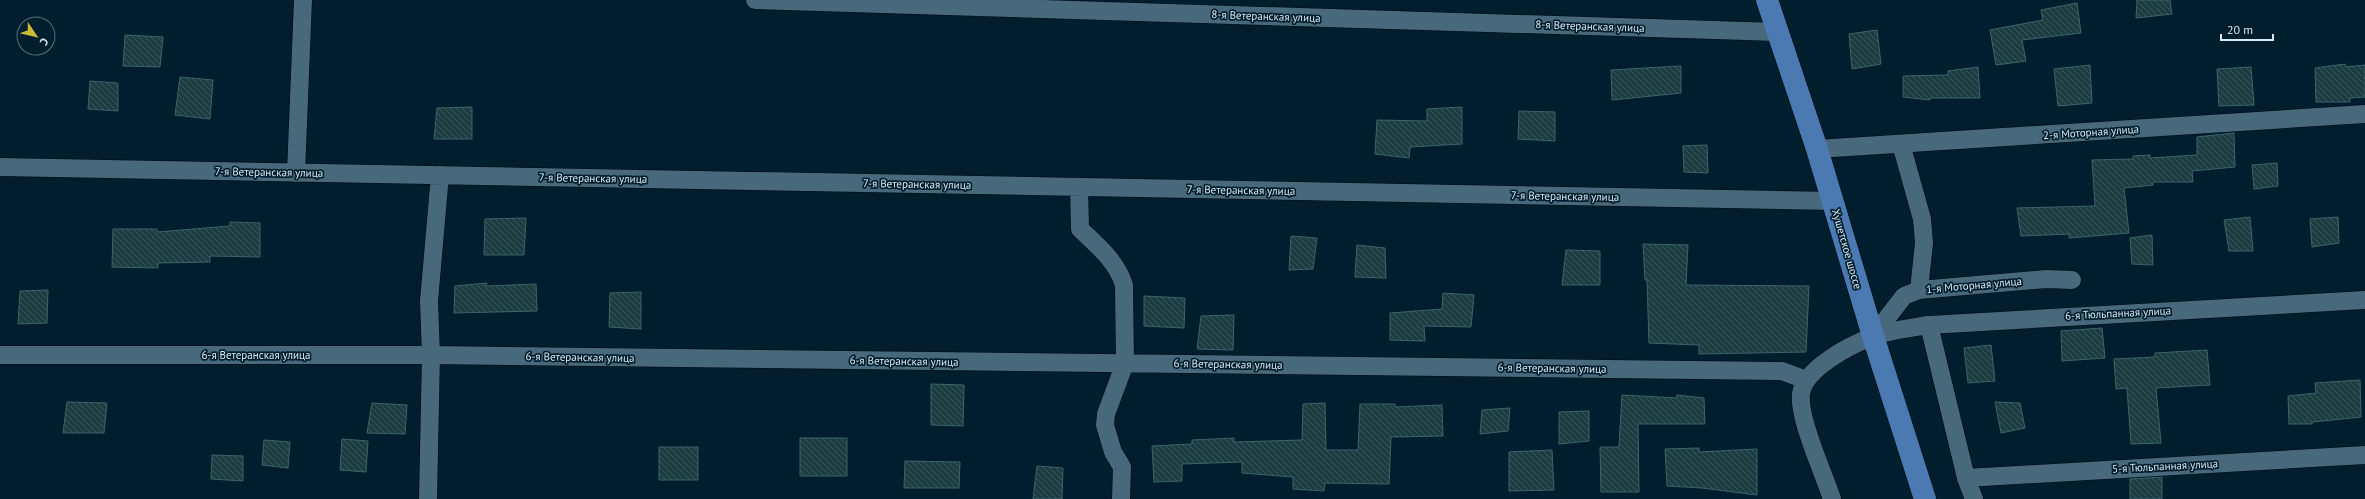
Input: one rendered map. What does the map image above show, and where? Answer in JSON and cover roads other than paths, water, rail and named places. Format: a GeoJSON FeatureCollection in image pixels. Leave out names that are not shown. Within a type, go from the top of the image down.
{"type":"FeatureCollection","features":[{"type":"Feature","properties":{"kind":"main road","name":"Хушетское шоссе"},"geometry":{"type":"LineString","coordinates":[[1767,0],[1834,201],[1873,336],[1925,499]]}},
{"type":"Feature","properties":{"kind":"street"},"geometry":{"type":"LineString","coordinates":[[296,173],[303,0]]}},
{"type":"Feature","properties":{"kind":"street","name":"8-я Ветеранская улица"},"geometry":{"type":"LineString","coordinates":[[755,0],[1777,32]]}},
{"type":"Feature","properties":{"kind":"street","name":"2-я Моторная улица"},"geometry":{"type":"LineString","coordinates":[[1817,149],[2365,114]]}},
{"type":"Feature","properties":{"kind":"street"},"geometry":{"type":"LineString","coordinates":[[1901,144],[1922,219],[1924,243],[1919,290]]}},
{"type":"Feature","properties":{"kind":"street","name":"7-я Ветеранская улица"},"geometry":{"type":"LineString","coordinates":[[0,167],[1834,201]]}},
{"type":"Feature","properties":{"kind":"street"},"geometry":{"type":"LineString","coordinates":[[428,499],[431,355],[429,301],[440,176]]}},
{"type":"Feature","properties":{"kind":"street"},"geometry":{"type":"LineString","coordinates":[[1079,188],[1080,229],[1112,261],[1120,273],[1124,285],[1125,363],[1108,407],[1104,425],[1113,452],[1122,467],[1121,499]]}},
{"type":"Feature","properties":{"kind":"street","name":"1-я Моторная улица"},"geometry":{"type":"LineString","coordinates":[[1873,336],[1904,296],[1919,290],[2046,279],[2072,280]]}},
{"type":"Feature","properties":{"kind":"street","name":"6-я Тюльпанная улица"},"geometry":{"type":"LineString","coordinates":[[1873,336],[1929,325],[2365,300]]}},
{"type":"Feature","properties":{"kind":"street"},"geometry":{"type":"LineString","coordinates":[[1929,325],[1966,478],[1974,499]]}},
{"type":"Feature","properties":{"kind":"street"},"geometry":{"type":"LineString","coordinates":[[1832,499],[1802,412],[1801,394],[1806,380],[1828,361],[1873,336]]}},
{"type":"Feature","properties":{"kind":"street","name":"6-я Ветеранская улица"},"geometry":{"type":"LineString","coordinates":[[0,355],[431,355],[1782,371],[1806,380]]}},
{"type":"Feature","properties":{"kind":"street","name":"5-я Тюльпанная улица"},"geometry":{"type":"LineString","coordinates":[[1966,478],[2365,455]]}}]}
